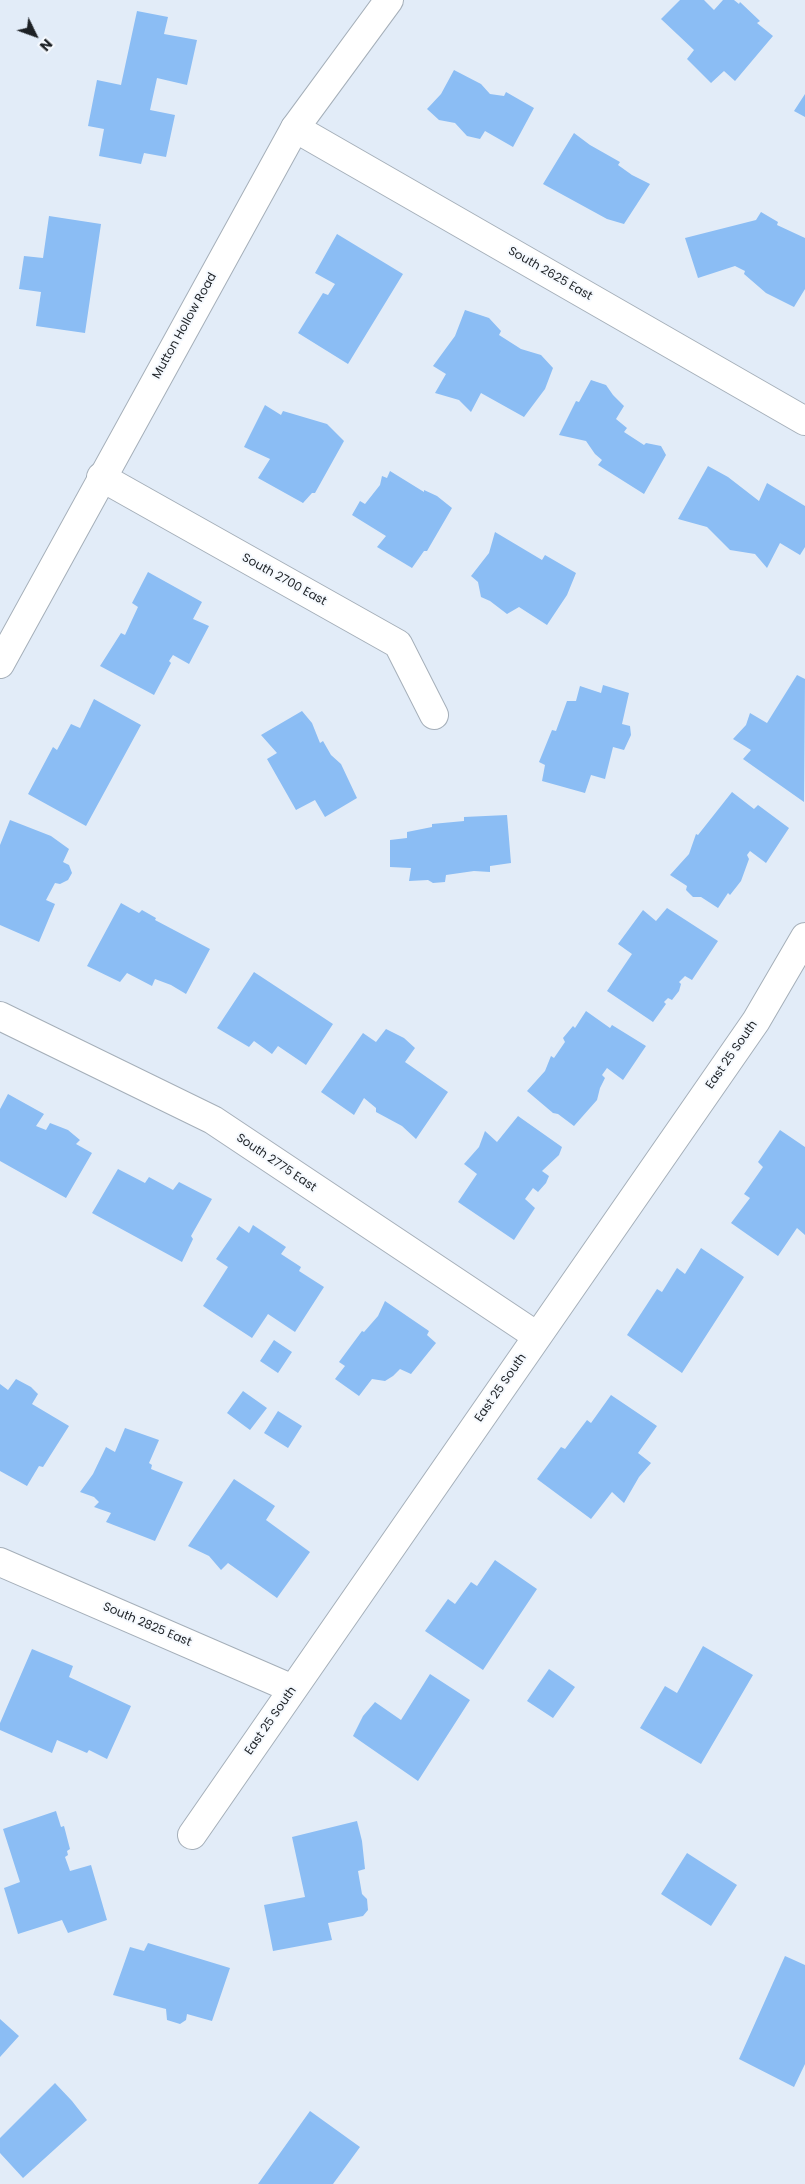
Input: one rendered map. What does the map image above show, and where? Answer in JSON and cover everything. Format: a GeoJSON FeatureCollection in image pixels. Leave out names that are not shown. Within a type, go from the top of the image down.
{"type":"FeatureCollection","features":[{"type":"Feature","properties":{"kind":"street","name":"Mutton Hollow Road"},"geometry":{"type":"LineString","coordinates":[[0,664],[101,477],[295,128],[389,0]]}},
{"type":"Feature","properties":{"kind":"street","name":"South 2625 East"},"geometry":{"type":"LineString","coordinates":[[295,128],[805,421]]}},
{"type":"Feature","properties":{"kind":"street","name":"South 2700 East"},"geometry":{"type":"LineString","coordinates":[[101,477],[398,644],[434,715]]}},
{"type":"Feature","properties":{"kind":"street","name":"East 25 South"},"geometry":{"type":"LineString","coordinates":[[192,1835],[756,1021],[805,937]]}},
{"type":"Feature","properties":{"kind":"street","name":"South 2775 East"},"geometry":{"type":"LineString","coordinates":[[0,1016],[213,1120],[537,1336]]}},
{"type":"Feature","properties":{"kind":"street","name":"South 2825 East"},"geometry":{"type":"LineString","coordinates":[[0,1562],[293,1689]]}},
{"type":"Feature","properties":{"kind":"building"},"geometry":{"type":"Polygon","coordinates":[[[680,0],[704,0],[714,10],[723,0],[734,0],[739,4],[740,2],[760,21],[757,23],[773,36],[735,81],[724,71],[711,83],[687,59],[694,50],[661,19],[680,0]]]}},
{"type":"Feature","properties":{"kind":"building"},"geometry":{"type":"Polygon","coordinates":[[[137,11],[168,17],[164,34],[197,40],[187,85],[157,78],[150,110],[175,115],[166,157],[144,153],[141,164],[99,156],[104,129],[88,126],[97,80],[121,85],[137,11]]]}},
{"type":"Feature","properties":{"kind":"building"},"geometry":{"type":"Polygon","coordinates":[[[454,70],[481,84],[490,94],[504,96],[506,92],[534,108],[513,147],[485,131],[480,139],[467,136],[455,123],[439,120],[427,109],[441,94],[454,70]]]}},
{"type":"Feature","properties":{"kind":"building"},"geometry":{"type":"Polygon","coordinates":[[[805,94],[805,117],[794,111],[805,94]]]}},
{"type":"Feature","properties":{"kind":"building"},"geometry":{"type":"Polygon","coordinates":[[[574,133],[590,145],[620,162],[618,165],[632,175],[650,184],[624,224],[607,219],[543,184],[574,133]]]}},
{"type":"Feature","properties":{"kind":"building"},"geometry":{"type":"Polygon","coordinates":[[[761,212],[778,222],[777,225],[805,238],[805,289],[794,307],[766,293],[744,274],[745,271],[735,266],[698,278],[685,238],[756,220],[761,212]]]}},
{"type":"Feature","properties":{"kind":"building"},"geometry":{"type":"Polygon","coordinates":[[[49,216],[101,224],[85,333],[36,326],[41,292],[19,289],[24,256],[43,258],[49,216]]]}},
{"type":"Feature","properties":{"kind":"building"},"geometry":{"type":"Polygon","coordinates":[[[337,234],[403,274],[348,364],[298,333],[323,293],[328,295],[335,284],[315,273],[337,234]]]}},
{"type":"Feature","properties":{"kind":"building"},"geometry":{"type":"Polygon","coordinates":[[[465,310],[489,318],[501,331],[499,335],[521,349],[541,355],[553,368],[545,389],[524,417],[481,393],[471,412],[459,400],[435,393],[446,374],[433,366],[455,336],[465,310]]]}},
{"type":"Feature","properties":{"kind":"building"},"geometry":{"type":"Polygon","coordinates":[[[591,380],[606,385],[624,406],[616,419],[627,428],[624,432],[644,445],[646,443],[661,446],[666,455],[644,494],[598,465],[602,460],[586,441],[559,435],[576,401],[579,402],[591,380]]]}},
{"type":"Feature","properties":{"kind":"building"},"geometry":{"type":"Polygon","coordinates":[[[265,405],[281,415],[283,411],[327,424],[344,441],[315,493],[312,493],[303,503],[258,478],[270,459],[244,447],[265,405]]]}},
{"type":"Feature","properties":{"kind":"building"},"geometry":{"type":"Polygon","coordinates":[[[708,466],[728,477],[759,501],[767,483],[805,506],[805,547],[800,555],[780,543],[767,568],[755,554],[730,550],[707,527],[678,519],[708,466]]]}},
{"type":"Feature","properties":{"kind":"building"},"geometry":{"type":"Polygon","coordinates":[[[390,471],[424,492],[424,490],[437,496],[452,508],[427,551],[424,551],[412,568],[377,547],[386,536],[352,515],[360,501],[365,504],[380,485],[382,476],[387,478],[390,471]]]}},
{"type":"Feature","properties":{"kind":"building"},"geometry":{"type":"Polygon","coordinates":[[[495,532],[542,560],[545,555],[576,573],[567,595],[547,625],[519,607],[507,614],[490,601],[481,597],[478,582],[471,576],[489,553],[495,532]]]}},
{"type":"Feature","properties":{"kind":"building"},"geometry":{"type":"Polygon","coordinates":[[[148,572],[202,602],[193,619],[209,626],[189,664],[173,655],[169,661],[171,663],[154,695],[100,666],[121,633],[125,635],[138,607],[132,603],[148,572]]]}},
{"type":"Feature","properties":{"kind":"building"},"geometry":{"type":"Polygon","coordinates":[[[797,675],[805,679],[804,802],[743,759],[751,750],[733,739],[746,725],[750,713],[767,723],[797,675]]]}},
{"type":"Feature","properties":{"kind":"building"},"geometry":{"type":"Polygon","coordinates":[[[603,685],[629,693],[622,724],[630,726],[631,735],[624,750],[613,747],[605,779],[591,775],[585,793],[542,781],[545,765],[539,762],[552,730],[556,731],[567,701],[576,701],[580,686],[601,693],[603,685]]]}},
{"type":"Feature","properties":{"kind":"building"},"geometry":{"type":"Polygon","coordinates":[[[94,699],[141,725],[86,826],[28,794],[53,747],[57,750],[71,724],[80,728],[94,699]]]}},
{"type":"Feature","properties":{"kind":"building"},"geometry":{"type":"Polygon","coordinates":[[[302,711],[312,723],[320,743],[323,741],[331,755],[341,764],[357,798],[325,817],[315,800],[296,810],[267,759],[277,753],[261,735],[302,711]]]}},
{"type":"Feature","properties":{"kind":"building"},"geometry":{"type":"Polygon","coordinates":[[[732,792],[754,809],[758,805],[789,828],[766,863],[750,851],[747,855],[749,859],[741,881],[730,895],[728,893],[718,908],[701,897],[693,897],[686,890],[687,886],[670,875],[689,854],[696,834],[698,835],[732,792]]]}},
{"type":"Feature","properties":{"kind":"building"},"geometry":{"type":"Polygon","coordinates":[[[507,815],[511,863],[490,866],[490,872],[474,871],[446,875],[445,882],[433,883],[428,880],[409,881],[411,868],[390,867],[390,840],[407,838],[407,832],[432,827],[432,824],[464,821],[464,817],[507,815]]]}},
{"type":"Feature","properties":{"kind":"building"},"geometry":{"type":"Polygon","coordinates":[[[10,820],[51,836],[69,849],[63,862],[69,865],[72,873],[68,880],[60,884],[55,883],[46,900],[55,904],[39,942],[0,925],[0,845],[10,820]]]}},
{"type":"Feature","properties":{"kind":"building"},"geometry":{"type":"Polygon","coordinates":[[[121,903],[139,913],[142,910],[156,918],[155,920],[210,949],[186,994],[171,985],[155,979],[152,986],[127,973],[120,982],[87,966],[121,903]]]}},
{"type":"Feature","properties":{"kind":"building"},"geometry":{"type":"Polygon","coordinates":[[[667,908],[718,941],[692,980],[685,976],[679,982],[681,984],[679,991],[672,1000],[668,998],[664,1002],[666,1004],[653,1022],[607,991],[632,954],[618,944],[643,910],[656,921],[667,908]]]}},
{"type":"Feature","properties":{"kind":"building"},"geometry":{"type":"Polygon","coordinates":[[[254,972],[333,1024],[306,1065],[278,1046],[272,1054],[254,1041],[249,1047],[217,1028],[254,972]]]}},
{"type":"Feature","properties":{"kind":"building"},"geometry":{"type":"Polygon","coordinates":[[[586,1011],[610,1028],[612,1025],[646,1046],[623,1080],[607,1068],[602,1075],[605,1078],[597,1100],[574,1126],[558,1114],[553,1113],[527,1091],[545,1071],[551,1056],[554,1058],[565,1042],[563,1038],[573,1026],[575,1028],[586,1011]]]}},
{"type":"Feature","properties":{"kind":"building"},"geometry":{"type":"Polygon","coordinates":[[[386,1029],[404,1038],[415,1048],[405,1062],[448,1092],[416,1139],[402,1126],[376,1112],[376,1108],[364,1098],[354,1115],[321,1092],[363,1033],[376,1042],[386,1029]]]}},
{"type":"Feature","properties":{"kind":"building"},"geometry":{"type":"Polygon","coordinates":[[[8,1094],[44,1114],[36,1126],[46,1130],[50,1123],[68,1130],[80,1140],[76,1144],[92,1153],[66,1198],[0,1161],[0,1109],[8,1094]]]}},
{"type":"Feature","properties":{"kind":"building"},"geometry":{"type":"Polygon","coordinates":[[[518,1116],[562,1147],[559,1155],[542,1171],[549,1176],[546,1183],[538,1192],[533,1188],[525,1199],[535,1208],[514,1240],[458,1202],[477,1174],[464,1164],[479,1147],[485,1131],[497,1142],[518,1116]]]}},
{"type":"Feature","properties":{"kind":"building"},"geometry":{"type":"Polygon","coordinates":[[[780,1130],[805,1147],[805,1235],[797,1228],[778,1256],[731,1223],[750,1198],[744,1194],[763,1167],[758,1162],[780,1130]]]}},
{"type":"Feature","properties":{"kind":"building"},"geometry":{"type":"Polygon","coordinates":[[[118,1169],[145,1183],[149,1177],[173,1190],[179,1182],[212,1199],[191,1236],[193,1239],[182,1262],[92,1213],[118,1169]]]}},
{"type":"Feature","properties":{"kind":"building"},"geometry":{"type":"Polygon","coordinates":[[[253,1225],[286,1247],[281,1254],[301,1267],[299,1271],[324,1287],[295,1332],[268,1314],[252,1338],[203,1306],[228,1267],[216,1259],[239,1226],[249,1233],[253,1225]]]}},
{"type":"Feature","properties":{"kind":"building"},"geometry":{"type":"Polygon","coordinates":[[[701,1248],[744,1277],[682,1373],[627,1335],[657,1289],[662,1292],[677,1268],[685,1274],[701,1248]]]}},
{"type":"Feature","properties":{"kind":"building"},"geometry":{"type":"Polygon","coordinates":[[[385,1301],[429,1331],[427,1335],[436,1343],[411,1374],[400,1369],[385,1381],[372,1379],[359,1396],[335,1379],[345,1366],[339,1362],[362,1331],[364,1332],[378,1316],[385,1301]]]}},
{"type":"Feature","properties":{"kind":"building"},"geometry":{"type":"Polygon","coordinates":[[[274,1340],[292,1352],[278,1373],[260,1361],[274,1340]]]}},
{"type":"Feature","properties":{"kind":"building"},"geometry":{"type":"Polygon","coordinates":[[[16,1379],[31,1387],[38,1394],[32,1404],[69,1426],[43,1467],[39,1466],[27,1486],[0,1471],[0,1384],[8,1390],[16,1379]]]}},
{"type":"Feature","properties":{"kind":"building"},"geometry":{"type":"Polygon","coordinates":[[[243,1391],[267,1408],[250,1430],[227,1413],[243,1391]]]}},
{"type":"Feature","properties":{"kind":"building"},"geometry":{"type":"Polygon","coordinates":[[[611,1395],[657,1426],[638,1453],[651,1463],[639,1477],[624,1503],[612,1492],[591,1519],[537,1479],[561,1447],[565,1449],[587,1420],[591,1423],[611,1395]]]}},
{"type":"Feature","properties":{"kind":"building"},"geometry":{"type":"Polygon","coordinates":[[[278,1411],[302,1426],[288,1448],[264,1433],[278,1411]]]}},
{"type":"Feature","properties":{"kind":"building"},"geometry":{"type":"Polygon","coordinates":[[[125,1428],[159,1440],[149,1463],[152,1465],[151,1469],[183,1482],[155,1541],[106,1522],[111,1513],[94,1507],[99,1502],[94,1497],[80,1492],[93,1474],[106,1447],[115,1452],[125,1428]]]}},
{"type":"Feature","properties":{"kind":"building"},"geometry":{"type":"Polygon","coordinates":[[[234,1479],[275,1506],[266,1520],[310,1552],[277,1598],[228,1563],[221,1570],[209,1556],[188,1546],[234,1479]]]}},
{"type":"Feature","properties":{"kind":"building"},"geometry":{"type":"Polygon","coordinates":[[[495,1560],[537,1589],[483,1670],[425,1631],[448,1599],[455,1604],[471,1582],[477,1586],[495,1560]]]}},
{"type":"Feature","properties":{"kind":"building"},"geometry":{"type":"Polygon","coordinates":[[[703,1646],[753,1675],[701,1764],[640,1728],[665,1686],[677,1693],[703,1646]]]}},
{"type":"Feature","properties":{"kind":"building"},"geometry":{"type":"Polygon","coordinates":[[[32,1649],[73,1666],[69,1677],[131,1706],[107,1759],[89,1750],[87,1753],[57,1740],[52,1753],[0,1730],[0,1723],[32,1649]]]}},
{"type":"Feature","properties":{"kind":"building"},"geometry":{"type":"Polygon","coordinates":[[[549,1669],[575,1687],[553,1718],[527,1701],[549,1669]]]}},
{"type":"Feature","properties":{"kind":"building"},"geometry":{"type":"Polygon","coordinates":[[[430,1674],[470,1700],[418,1781],[353,1736],[363,1716],[375,1702],[401,1720],[430,1674]]]}},
{"type":"Feature","properties":{"kind":"building"},"geometry":{"type":"Polygon","coordinates":[[[56,1811],[61,1827],[64,1826],[70,1849],[65,1857],[70,1871],[91,1865],[107,1920],[68,1933],[62,1920],[18,1934],[4,1888],[20,1882],[3,1829],[56,1811]]]}},
{"type":"Feature","properties":{"kind":"building"},"geometry":{"type":"Polygon","coordinates":[[[357,1821],[362,1841],[365,1869],[358,1871],[362,1894],[367,1899],[368,1910],[363,1916],[328,1923],[332,1940],[273,1951],[264,1905],[305,1897],[292,1837],[357,1821]]]}},
{"type":"Feature","properties":{"kind":"building"},"geometry":{"type":"Polygon","coordinates":[[[687,1853],[737,1885],[711,1926],[661,1894],[687,1853]]]}},
{"type":"Feature","properties":{"kind":"building"},"geometry":{"type":"Polygon","coordinates":[[[148,1943],[230,1968],[212,2021],[187,2014],[186,2020],[180,2024],[167,2020],[166,2009],[113,1995],[130,1947],[144,1951],[148,1943]]]}},
{"type":"Feature","properties":{"kind":"building"},"geometry":{"type":"Polygon","coordinates":[[[785,1956],[805,1965],[805,2064],[794,2087],[739,2059],[785,1956]]]}},
{"type":"Feature","properties":{"kind":"building"},"geometry":{"type":"Polygon","coordinates":[[[0,2019],[19,2036],[0,2057],[0,2019]]]}},
{"type":"Feature","properties":{"kind":"building"},"geometry":{"type":"Polygon","coordinates":[[[55,2083],[87,2120],[23,2178],[0,2153],[0,2138],[55,2083]]]}},
{"type":"Feature","properties":{"kind":"building"},"geometry":{"type":"Polygon","coordinates":[[[310,2111],[360,2147],[333,2184],[258,2184],[310,2111]]]}}]}
